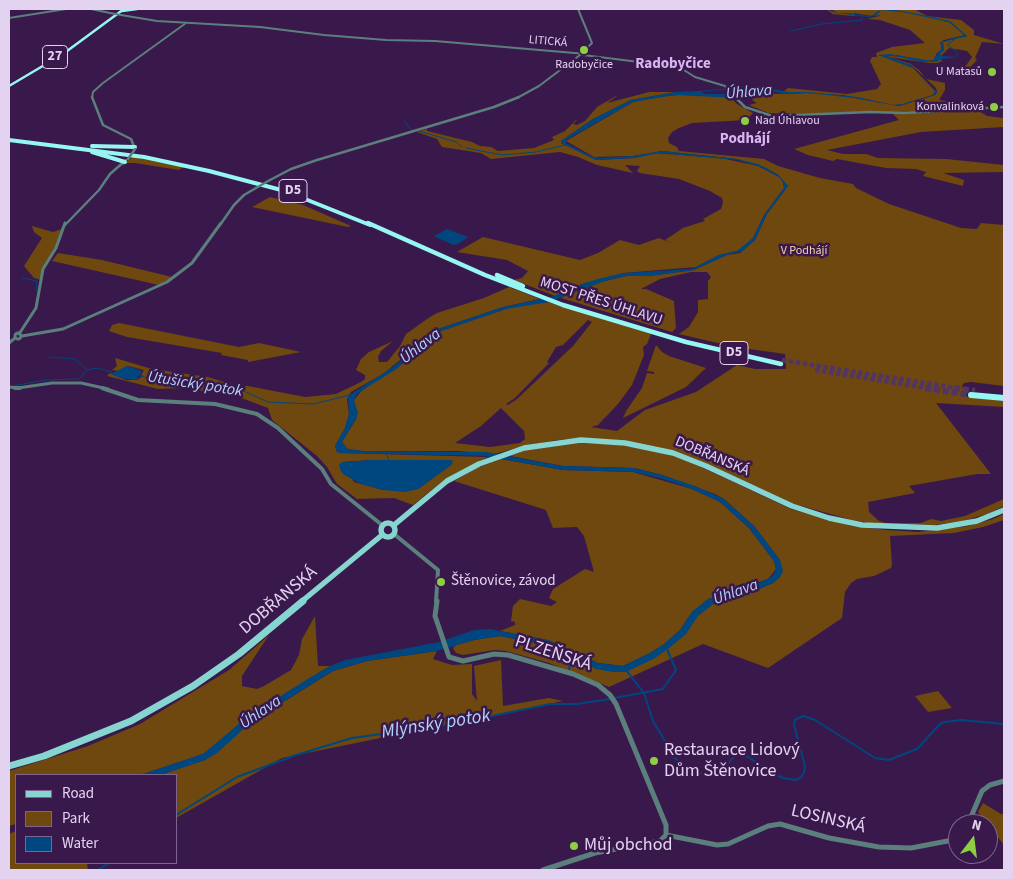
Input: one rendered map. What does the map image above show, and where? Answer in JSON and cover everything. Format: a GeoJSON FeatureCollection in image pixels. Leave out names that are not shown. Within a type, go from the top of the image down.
{"type":"FeatureCollection","features":[{"type":"Feature","properties":{"kind":"highway","name":"27"},"geometry":{"type":"LineString","coordinates":[[9,85],[63,54],[123,9]]}},
{"type":"Feature","properties":{"kind":"highway","name":"27"},"geometry":{"type":"LineString","coordinates":[[9,85],[60,54],[123,9]]}},
{"type":"Feature","properties":{"kind":"highway"},"geometry":{"type":"LineString","coordinates":[[116,15],[127,10],[137,9]]}},
{"type":"Feature","properties":{"kind":"highway","name":"D5"},"geometry":{"type":"LineString","coordinates":[[10,139],[82,147]]}},
{"type":"Feature","properties":{"kind":"highway","name":"D5"},"geometry":{"type":"LineString","coordinates":[[10,139],[82,147]]}},
{"type":"Feature","properties":{"kind":"highway"},"geometry":{"type":"LineString","coordinates":[[82,147],[135,148]]}},
{"type":"Feature","properties":{"kind":"highway"},"geometry":{"type":"LineString","coordinates":[[82,147],[126,160]]}},
{"type":"Feature","properties":{"kind":"highway","name":"MOST PŘES ÚHLAVU"},"geometry":{"type":"LineString","coordinates":[[82,147],[195,168],[284,191],[344,213],[511,283],[604,318],[781,362]]}},
{"type":"Feature","properties":{"kind":"highway"},"geometry":{"type":"LineString","coordinates":[[1004,394],[973,393],[1004,398]]}},
{"type":"Feature","properties":{"kind":"main road","name":"DOBŘANSKÁ"},"geometry":{"type":"LineString","coordinates":[[394,525],[447,481],[468,469],[501,455],[536,446],[569,441],[605,441],[662,450],[706,466],[792,506],[829,518],[874,526],[917,529],[952,526],[990,517],[1004,510]]}},
{"type":"Feature","properties":{"kind":"main road"},"geometry":{"type":"LineString","coordinates":[[387,524],[394,525],[396,529],[394,534],[389,536],[382,535],[379,531],[382,526],[387,524]]}},
{"type":"Feature","properties":{"kind":"main road","name":"DOBŘANSKÁ"},"geometry":{"type":"LineString","coordinates":[[9,766],[52,753],[106,732],[139,717],[193,686],[239,654],[382,535]]}},
{"type":"Feature","properties":{"kind":"street"},"geometry":{"type":"LineString","coordinates":[[9,18],[66,9]]}},
{"type":"Feature","properties":{"kind":"street"},"geometry":{"type":"LineString","coordinates":[[91,9],[143,19],[186,23],[260,27],[377,40],[435,41],[517,48]]}},
{"type":"Feature","properties":{"kind":"street"},"geometry":{"type":"LineString","coordinates":[[578,9],[591,41],[591,46],[584,53]]}},
{"type":"Feature","properties":{"kind":"street"},"geometry":{"type":"LineString","coordinates":[[20,335],[37,305],[43,269],[56,248],[66,222],[99,190],[110,174],[126,160],[135,148],[128,138],[103,125],[92,100],[93,92],[186,23]]}},
{"type":"Feature","properties":{"kind":"street","name":"LITICKÁ"},"geometry":{"type":"LineString","coordinates":[[517,48],[579,54]]}},
{"type":"Feature","properties":{"kind":"street"},"geometry":{"type":"LineString","coordinates":[[9,343],[15,338],[14,336],[62,330],[167,282],[192,264],[234,205],[256,188],[291,169],[494,107],[528,93],[579,54],[584,53],[677,66],[695,77],[727,88],[741,105],[750,110],[782,116],[865,112],[904,113],[1004,107]]}},
{"type":"Feature","properties":{"kind":"street"},"geometry":{"type":"LineString","coordinates":[[9,388],[52,383],[81,384],[113,390],[138,400],[215,404],[257,414],[278,428],[322,469],[331,484],[382,526]]}},
{"type":"Feature","properties":{"kind":"street","name":"PLZEŇSKÁ"},"geometry":{"type":"LineString","coordinates":[[394,534],[438,570],[435,616],[448,654],[452,659],[459,661],[494,654],[508,655],[573,674],[598,685],[611,697],[666,825],[666,835]]}},
{"type":"Feature","properties":{"kind":"street"},"geometry":{"type":"LineString","coordinates":[[972,814],[982,791],[990,785],[1004,782]]}},
{"type":"Feature","properties":{"kind":"street","name":"LOSINSKÁ"},"geometry":{"type":"LineString","coordinates":[[666,835],[716,845],[728,844],[768,826],[780,824],[828,838],[879,847],[911,848],[948,841]]}},
{"type":"Feature","properties":{"kind":"street"},"geometry":{"type":"LineString","coordinates":[[543,870],[595,853],[660,841],[666,835]]}},
{"type":"Feature","properties":{"kind":"green space"},"geometry":{"type":"Polygon","coordinates":[[[826,9],[837,13],[831,9],[914,9],[927,16],[961,20],[974,30],[974,35],[1004,44],[982,42],[975,58],[977,60],[969,68],[965,67],[972,57],[967,51],[949,48],[941,56],[939,54],[944,50],[943,42],[967,36],[948,21],[943,21],[949,22],[965,35],[944,40],[940,43],[942,49],[936,54],[935,60],[928,61],[895,55],[879,55],[913,68],[935,91],[933,95],[903,104],[894,105],[843,95],[783,92],[788,88],[847,94],[877,89],[881,84],[870,61],[872,57],[877,57],[876,53],[892,47],[925,43],[910,30],[880,20],[867,19],[879,16],[875,16],[880,11],[872,16],[854,13],[855,16],[833,14],[826,9]]]}},
{"type":"Feature","properties":{"kind":"green space"},"geometry":{"type":"Polygon","coordinates":[[[891,56],[923,62],[936,62],[941,59],[942,61],[938,63],[929,63],[889,57],[911,64],[925,77],[911,65],[886,57],[891,56]]]}},
{"type":"Feature","properties":{"kind":"green space"},"geometry":{"type":"Polygon","coordinates":[[[927,79],[945,83],[945,90],[939,100],[988,107],[900,112],[795,114],[768,113],[749,105],[757,103],[752,100],[757,95],[809,93],[843,96],[899,106],[935,95],[937,92],[936,88],[927,79]]]}},
{"type":"Feature","properties":{"kind":"green space"},"geometry":{"type":"Polygon","coordinates":[[[649,92],[676,92],[631,100],[593,119],[561,141],[561,143],[596,160],[635,158],[654,153],[721,158],[758,166],[779,177],[783,182],[784,188],[764,215],[753,238],[741,250],[719,255],[696,267],[624,273],[582,284],[555,296],[514,280],[522,278],[528,271],[507,260],[457,252],[483,237],[580,260],[598,253],[620,240],[639,245],[659,238],[673,244],[665,240],[683,228],[705,221],[703,219],[721,209],[722,198],[710,191],[679,179],[640,173],[637,171],[640,166],[625,165],[633,173],[597,165],[560,152],[491,159],[481,153],[442,147],[437,139],[417,132],[427,129],[427,131],[472,142],[480,146],[491,147],[498,151],[534,148],[554,140],[552,137],[565,131],[578,119],[573,124],[577,125],[585,121],[597,107],[616,96],[607,103],[649,92]]]}},
{"type":"Feature","properties":{"kind":"green space","name":"V Podhájí"},"geometry":{"type":"Polygon","coordinates":[[[688,94],[731,98],[737,104],[753,113],[746,120],[692,123],[679,128],[672,132],[668,138],[669,143],[677,147],[679,151],[764,159],[778,166],[820,178],[853,184],[856,188],[889,204],[961,228],[977,229],[981,223],[1004,225],[1004,386],[971,382],[964,383],[962,386],[967,397],[1004,401],[1004,407],[936,403],[991,474],[977,474],[909,486],[915,493],[868,502],[869,512],[879,521],[886,523],[921,523],[931,519],[941,521],[965,516],[1004,499],[1004,506],[987,514],[963,521],[935,525],[873,524],[794,504],[708,464],[674,451],[615,440],[581,438],[557,440],[523,446],[495,454],[457,451],[363,451],[348,449],[343,446],[342,442],[356,419],[354,400],[363,389],[396,369],[441,331],[523,305],[549,302],[651,334],[647,344],[643,347],[644,355],[632,385],[618,404],[598,425],[591,427],[617,431],[645,410],[696,392],[737,365],[755,369],[786,369],[785,354],[735,347],[679,334],[689,327],[698,312],[698,300],[708,299],[708,281],[711,277],[707,272],[691,272],[660,279],[641,289],[646,289],[674,301],[676,328],[672,332],[561,298],[592,284],[626,276],[649,276],[694,270],[727,255],[740,253],[755,240],[767,214],[788,186],[777,174],[764,167],[737,159],[662,151],[633,156],[594,157],[566,141],[633,102],[688,94]],[[588,320],[563,345],[556,347],[547,362],[549,363],[515,398],[506,404],[508,405],[517,399],[573,346],[592,322],[588,320]],[[501,408],[481,426],[455,443],[490,447],[520,443],[525,439],[524,431],[501,408]]]}},
{"type":"Feature","properties":{"kind":"green space"},"geometry":{"type":"Polygon","coordinates":[[[976,109],[987,116],[1004,118],[1004,127],[921,132],[827,150],[843,154],[866,154],[878,158],[946,159],[1004,165],[1004,172],[943,173],[964,180],[963,186],[923,176],[926,172],[916,169],[886,168],[837,159],[833,161],[808,155],[794,149],[899,120],[893,114],[976,109]]]}},
{"type":"Feature","properties":{"kind":"green space"},"geometry":{"type":"Polygon","coordinates":[[[133,157],[184,167],[179,170],[127,163],[119,167],[133,157]]]}},
{"type":"Feature","properties":{"kind":"green space"},"geometry":{"type":"Polygon","coordinates":[[[270,197],[303,205],[351,226],[348,227],[252,207],[270,197]]]}},
{"type":"Feature","properties":{"kind":"green space"},"geometry":{"type":"Polygon","coordinates":[[[32,226],[53,232],[62,229],[55,250],[44,268],[41,280],[34,278],[24,266],[42,238],[34,232],[32,226]]]}},
{"type":"Feature","properties":{"kind":"green space"},"geometry":{"type":"Polygon","coordinates":[[[58,253],[102,260],[172,277],[159,285],[52,261],[58,253]]]}},
{"type":"Feature","properties":{"kind":"green space"},"geometry":{"type":"Polygon","coordinates":[[[509,287],[540,299],[503,307],[438,329],[383,374],[351,392],[347,399],[349,414],[345,428],[335,446],[337,452],[488,457],[444,480],[413,505],[394,498],[357,499],[337,484],[327,467],[317,456],[272,420],[268,408],[236,396],[182,388],[158,389],[107,376],[110,373],[126,380],[137,380],[143,376],[141,375],[144,370],[128,366],[118,371],[112,370],[117,366],[115,358],[152,369],[208,377],[236,386],[248,386],[305,397],[336,394],[365,379],[365,375],[356,370],[361,359],[369,352],[393,341],[381,351],[378,357],[379,362],[387,362],[400,346],[406,334],[430,317],[509,287]],[[452,460],[343,462],[354,482],[383,490],[418,489],[452,464],[452,460]]]}},
{"type":"Feature","properties":{"kind":"green space"},"geometry":{"type":"Polygon","coordinates":[[[119,323],[239,347],[259,343],[301,352],[248,362],[248,360],[221,355],[222,353],[127,337],[109,331],[112,325],[119,323]]]}},
{"type":"Feature","properties":{"kind":"green space"},"geometry":{"type":"Polygon","coordinates":[[[656,345],[669,356],[706,368],[686,387],[623,418],[642,388],[647,373],[654,374],[654,372],[647,371],[656,345]]]}},
{"type":"Feature","properties":{"kind":"green space"},"geometry":{"type":"Polygon","coordinates":[[[581,443],[614,444],[662,452],[688,461],[791,509],[852,526],[918,532],[968,526],[1004,514],[1004,520],[954,533],[890,536],[891,568],[874,576],[857,579],[851,583],[845,592],[842,618],[768,668],[703,644],[609,687],[549,663],[506,651],[495,650],[463,655],[456,653],[453,648],[456,645],[500,636],[546,645],[570,656],[626,672],[692,623],[697,616],[713,604],[745,595],[773,583],[780,577],[780,560],[754,526],[724,499],[715,494],[662,475],[634,468],[563,466],[510,456],[525,450],[581,443]]]}},
{"type":"Feature","properties":{"kind":"green space"},"geometry":{"type":"Polygon","coordinates":[[[501,459],[563,470],[633,472],[692,489],[720,502],[749,528],[774,561],[776,569],[768,579],[708,599],[692,612],[680,630],[664,644],[623,666],[598,663],[548,640],[500,631],[515,625],[515,622],[511,621],[513,606],[520,599],[551,606],[557,602],[549,598],[553,589],[585,569],[594,572],[584,536],[577,527],[553,528],[546,510],[454,481],[477,468],[501,459]]]}},
{"type":"Feature","properties":{"kind":"green space"},"geometry":{"type":"Polygon","coordinates":[[[315,616],[318,666],[330,666],[246,718],[203,754],[143,774],[15,774],[15,824],[9,826],[9,771],[88,746],[140,724],[229,670],[269,635],[242,676],[242,686],[257,689],[264,686],[291,670],[299,655],[302,639],[315,616]]]}},
{"type":"Feature","properties":{"kind":"green space"},"geometry":{"type":"Polygon","coordinates":[[[437,651],[433,659],[452,665],[472,664],[472,694],[477,701],[474,666],[501,660],[503,706],[549,698],[563,701],[282,758],[178,817],[178,774],[163,774],[205,760],[250,723],[333,671],[367,661],[437,651]]]}},
{"type":"Feature","properties":{"kind":"green space"},"geometry":{"type":"Polygon","coordinates":[[[938,691],[952,708],[928,712],[915,696],[938,691]]]}},
{"type":"Feature","properties":{"kind":"green space"},"geometry":{"type":"Polygon","coordinates":[[[983,803],[1004,814],[1004,845],[998,837],[998,814],[980,814],[978,812],[983,803]]]}},
{"type":"Feature","properties":{"kind":"green space"},"geometry":{"type":"Polygon","coordinates":[[[15,831],[15,864],[87,864],[88,870],[9,870],[9,834],[15,831]]]}},
{"type":"Feature","properties":{"kind":"water"},"geometry":{"type":"Polygon","coordinates":[[[829,9],[837,13],[868,16],[881,11],[875,16],[869,17],[836,13],[829,9]]]}},
{"type":"Feature","properties":{"kind":"water","name":"Úhlava"},"geometry":{"type":"Polygon","coordinates":[[[884,10],[896,10],[950,21],[967,36],[943,42],[944,50],[940,54],[941,56],[958,57],[941,59],[936,62],[923,62],[886,56],[911,65],[937,92],[935,95],[899,106],[854,98],[809,93],[787,94],[764,90],[755,96],[740,98],[674,95],[633,102],[566,140],[566,143],[599,158],[633,156],[662,151],[737,159],[758,164],[777,174],[788,186],[767,214],[755,240],[743,251],[727,255],[694,270],[649,276],[626,276],[605,281],[549,302],[506,309],[441,331],[396,369],[357,394],[354,400],[358,413],[342,442],[348,449],[363,451],[486,452],[563,466],[634,468],[662,475],[695,486],[724,499],[754,526],[780,560],[783,571],[780,577],[773,583],[745,595],[713,604],[698,616],[686,634],[669,648],[655,658],[626,672],[596,669],[546,645],[500,636],[474,640],[437,651],[367,661],[333,671],[310,685],[250,723],[217,753],[205,760],[163,774],[143,774],[203,754],[246,718],[306,680],[330,666],[345,660],[439,642],[474,630],[490,629],[548,640],[598,663],[623,666],[664,644],[680,630],[692,612],[708,599],[740,590],[768,579],[774,574],[776,569],[774,561],[749,528],[720,502],[692,489],[660,478],[633,472],[563,470],[485,456],[341,453],[337,452],[335,446],[345,428],[349,414],[348,396],[393,367],[438,329],[503,307],[555,296],[567,289],[598,279],[624,273],[690,269],[719,255],[737,251],[753,238],[764,215],[784,188],[783,182],[779,177],[758,166],[737,160],[659,153],[635,158],[596,160],[561,143],[561,141],[593,119],[631,100],[676,92],[698,91],[706,94],[740,94],[752,93],[758,89],[767,88],[789,92],[808,92],[857,97],[894,105],[933,95],[935,91],[913,68],[878,55],[890,54],[932,61],[941,49],[941,42],[964,35],[949,22],[884,10]]]}},
{"type":"Feature","properties":{"kind":"water"},"geometry":{"type":"Polygon","coordinates":[[[447,229],[468,237],[453,245],[434,236],[447,229]]]}},
{"type":"Feature","properties":{"kind":"water"},"geometry":{"type":"Polygon","coordinates":[[[127,366],[142,371],[140,375],[134,375],[139,377],[136,380],[120,378],[111,374],[127,366]]]}},
{"type":"Feature","properties":{"kind":"water"},"geometry":{"type":"Polygon","coordinates":[[[371,460],[453,461],[450,466],[418,489],[405,492],[383,490],[361,484],[343,474],[340,469],[339,464],[343,462],[371,460]]]}},
{"type":"Feature","properties":{"kind":"waterway"},"geometry":{"type":"LineString","coordinates":[[791,31],[822,24],[862,20],[862,16]]}},
{"type":"Feature","properties":{"kind":"waterway"},"geometry":{"type":"LineString","coordinates":[[955,39],[947,45],[957,52],[957,57]]}},
{"type":"Feature","properties":{"kind":"waterway","name":"Úhlava"},"geometry":{"type":"LineString","coordinates":[[695,92],[726,89]]}},
{"type":"Feature","properties":{"kind":"waterway","name":"Úhlava"},"geometry":{"type":"LineString","coordinates":[[732,89],[756,90]]}},
{"type":"Feature","properties":{"kind":"waterway"},"geometry":{"type":"LineString","coordinates":[[405,121],[410,129],[413,130]]}},
{"type":"Feature","properties":{"kind":"waterway"},"geometry":{"type":"LineString","coordinates":[[419,131],[456,142],[462,147]]}},
{"type":"Feature","properties":{"kind":"waterway"},"geometry":{"type":"LineString","coordinates":[[466,148],[502,155],[536,152],[565,145]]}},
{"type":"Feature","properties":{"kind":"waterway"},"geometry":{"type":"LineString","coordinates":[[22,278],[37,281],[36,291]]}},
{"type":"Feature","properties":{"kind":"waterway"},"geometry":{"type":"LineString","coordinates":[[49,357],[75,359],[87,370]]}},
{"type":"Feature","properties":{"kind":"waterway","name":"Útušický potok"},"geometry":{"type":"LineString","coordinates":[[87,370],[97,368],[112,372]]}},
{"type":"Feature","properties":{"kind":"waterway","name":"Útušický potok"},"geometry":{"type":"LineString","coordinates":[[12,386],[46,380],[79,379],[87,370]]}},
{"type":"Feature","properties":{"kind":"waterway","name":"Útušický potok"},"geometry":{"type":"LineString","coordinates":[[136,375],[182,386],[204,385],[220,390],[239,389],[268,402],[313,404],[350,395]]}},
{"type":"Feature","properties":{"kind":"waterway"},"geometry":{"type":"LineString","coordinates":[[386,454],[389,460]]}},
{"type":"Feature","properties":{"kind":"waterway","name":"Mlýnský potok"},"geometry":{"type":"LineString","coordinates":[[644,693],[663,689],[676,670],[667,649]]}},
{"type":"Feature","properties":{"kind":"waterway"},"geometry":{"type":"LineString","coordinates":[[569,670],[571,657]]}},
{"type":"Feature","properties":{"kind":"waterway"},"geometry":{"type":"LineString","coordinates":[[626,670],[644,693]]}},
{"type":"Feature","properties":{"kind":"waterway","name":"Mlýnský potok"},"geometry":{"type":"LineString","coordinates":[[614,698],[644,693]]}},
{"type":"Feature","properties":{"kind":"waterway"},"geometry":{"type":"LineString","coordinates":[[644,693],[653,721],[675,758],[686,768],[707,775],[717,774],[735,756],[740,755],[749,757],[767,771],[783,778],[795,780],[800,778],[804,773],[805,766],[794,725],[795,720],[803,716],[815,720],[875,758],[889,760],[917,749],[940,724],[945,722],[961,720],[1004,724]]}},
{"type":"Feature","properties":{"kind":"waterway","name":"Mlýnský potok"},"geometry":{"type":"LineString","coordinates":[[178,814],[237,777],[296,755],[352,738],[454,724],[550,704],[577,704],[610,699]]}},
{"type":"Feature","properties":{"kind":"waterway","name":"Mlýnský potok"},"geometry":{"type":"LineString","coordinates":[[98,870],[107,864]]}},
{"type":"Feature","properties":{"kind":"tunnel"},"geometry":{"type":"LineString","coordinates":[[782,360],[962,389]]}},
{"type":"Feature","properties":{"kind":"tunnel"},"geometry":{"type":"LineString","coordinates":[[815,370],[933,389]]}},
{"type":"Feature","properties":{"kind":"tunnel"},"geometry":{"type":"LineString","coordinates":[[925,388],[971,395]]}},
{"type":"Feature","properties":{"kind":"tunnel"},"geometry":{"type":"LineString","coordinates":[[954,388],[975,391]]}},
{"type":"Feature","properties":{"kind":"place","name":"Radobyčice"},"geometry":{"type":"Point","coordinates":[584,50]}},
{"type":"Feature","properties":{"kind":"place","name":"U Matasů"},"geometry":{"type":"Point","coordinates":[992,72]}},
{"type":"Feature","properties":{"kind":"place","name":"Konvalinková"},"geometry":{"type":"Point","coordinates":[994,107]}},
{"type":"Feature","properties":{"kind":"place","name":"Nad Úhlavou"},"geometry":{"type":"Point","coordinates":[745,121]}},
{"type":"Feature","properties":{"kind":"place","name":"Štěnovice, závod"},"geometry":{"type":"Point","coordinates":[441,582]}},
{"type":"Feature","properties":{"kind":"place","name":"Restaurace Lidový Dům Štěnovice"},"geometry":{"type":"Point","coordinates":[654,761]}},
{"type":"Feature","properties":{"kind":"place","name":"Můj obchod"},"geometry":{"type":"Point","coordinates":[574,846]}},
{"type":"Feature","properties":{"kind":"district","name":"Radobyčice"},"geometry":{"type":"Point","coordinates":[673,65]}},
{"type":"Feature","properties":{"kind":"district","name":"Podhájí"},"geometry":{"type":"Point","coordinates":[745,140]}}]}
